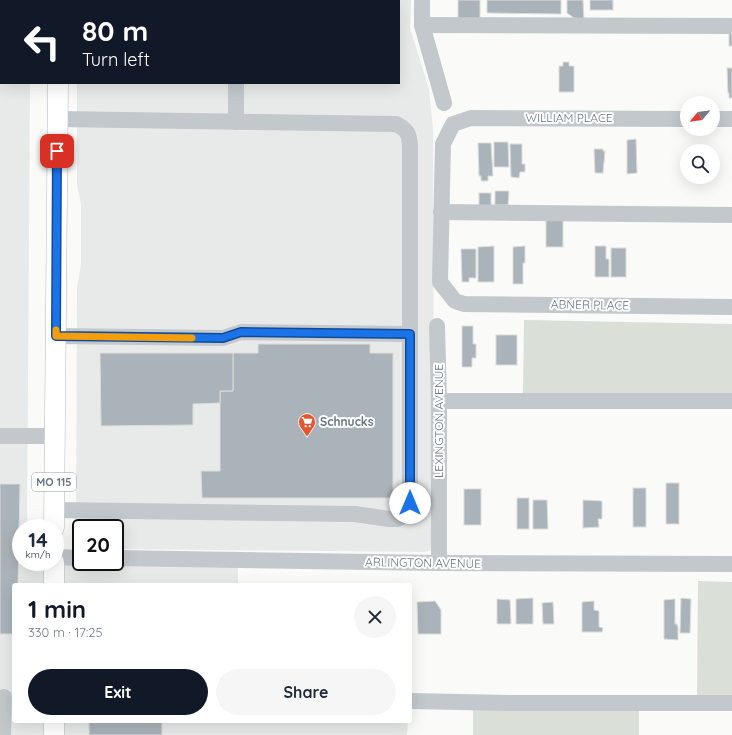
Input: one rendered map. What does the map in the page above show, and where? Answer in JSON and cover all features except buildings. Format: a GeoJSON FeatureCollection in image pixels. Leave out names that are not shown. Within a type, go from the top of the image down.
{"type":"FeatureCollection","features":[{"type":"Feature","properties":{"kind":"main road","name":"MO 115"},"geometry":{"type":"LineString","coordinates":[[54,519],[58,84]]}},
{"type":"Feature","properties":{"kind":"main road"},"geometry":{"type":"LineString","coordinates":[[54,571],[54,583]]}},
{"type":"Feature","properties":{"kind":"main road"},"geometry":{"type":"LineString","coordinates":[[54,723],[54,735]]}},
{"type":"Feature","properties":{"kind":"street"},"geometry":{"type":"LineString","coordinates":[[422,0],[422,25],[444,103]]}},
{"type":"Feature","properties":{"kind":"street"},"geometry":{"type":"LineString","coordinates":[[422,25],[732,26]]}},
{"type":"Feature","properties":{"kind":"street"},"geometry":{"type":"LineString","coordinates":[[236,84],[236,122]]}},
{"type":"Feature","properties":{"kind":"street","name":"WILLIAM PLACE"},"geometry":{"type":"LineString","coordinates":[[441,212],[443,144],[453,124],[471,118],[680,119]]}},
{"type":"Feature","properties":{"kind":"street"},"geometry":{"type":"LineString","coordinates":[[720,119],[732,119]]}},
{"type":"Feature","properties":{"kind":"street"},"geometry":{"type":"LineString","coordinates":[[54,519],[355,514],[398,519],[408,513],[410,503],[410,146],[409,135],[403,128],[396,124],[58,120]]}},
{"type":"Feature","properties":{"kind":"street"},"geometry":{"type":"LineString","coordinates":[[441,212],[732,215]]}},
{"type":"Feature","properties":{"kind":"street","name":"ABNER PLACE"},"geometry":{"type":"LineString","coordinates":[[441,212],[440,282],[455,301],[464,304],[732,307]]}},
{"type":"Feature","properties":{"kind":"street","name":"LEXINGTON AVENUE"},"geometry":{"type":"LineString","coordinates":[[438,326],[439,563]]}},
{"type":"Feature","properties":{"kind":"street"},"geometry":{"type":"LineString","coordinates":[[56,336],[223,338],[241,332],[410,334]]}},
{"type":"Feature","properties":{"kind":"street"},"geometry":{"type":"LineString","coordinates":[[439,401],[732,401]]}},
{"type":"Feature","properties":{"kind":"street"},"geometry":{"type":"LineString","coordinates":[[0,436],[55,436]]}},
{"type":"Feature","properties":{"kind":"street","name":"ARLINGTON AVENUE"},"geometry":{"type":"LineString","coordinates":[[124,558],[439,563],[732,564]]}},
{"type":"Feature","properties":{"kind":"street"},"geometry":{"type":"LineString","coordinates":[[3,735],[4,697]]}},
{"type":"Feature","properties":{"kind":"street"},"geometry":{"type":"LineString","coordinates":[[412,701],[509,703],[732,703]]}},
{"type":"Feature","properties":{"kind":"shaded area"},"geometry":{"type":"Polygon","coordinates":[[[400,0],[411,0],[410,28],[429,89],[433,129],[434,547],[430,551],[422,552],[124,549],[124,519],[76,519],[77,288],[81,265],[81,204],[77,185],[77,84],[400,84],[400,0]]]}},
{"type":"Feature","properties":{"kind":"shaded area"},"geometry":{"type":"Polygon","coordinates":[[[0,84],[30,84],[27,519],[12,519],[12,571],[64,571],[64,562],[72,562],[72,571],[124,571],[124,561],[238,560],[238,583],[12,583],[12,723],[408,723],[407,735],[0,735],[0,84]]]}},
{"type":"Feature","properties":{"kind":"shaded area"},"geometry":{"type":"Polygon","coordinates":[[[524,320],[732,324],[732,398],[523,395],[524,320]]]}},
{"type":"Feature","properties":{"kind":"shaded area"},"geometry":{"type":"Polygon","coordinates":[[[698,581],[732,582],[732,700],[697,699],[698,581]]]}},
{"type":"Feature","properties":{"kind":"shaded area"},"geometry":{"type":"Polygon","coordinates":[[[473,707],[639,707],[639,735],[473,735],[473,707]]]}},
{"type":"Feature","properties":{"kind":"slow traffic"},"geometry":{"type":"LineString","coordinates":[[56,330],[56,336],[192,338]]}},
{"type":"Feature","properties":{"kind":"place","name":"Schnucks"},"geometry":{"type":"Point","coordinates":[307,437]}},
{"type":"Feature","properties":{"kind":"route"},"geometry":{"type":"LineString","coordinates":[[57,151],[56,336],[223,338],[241,332],[410,334],[410,503]]}}]}
